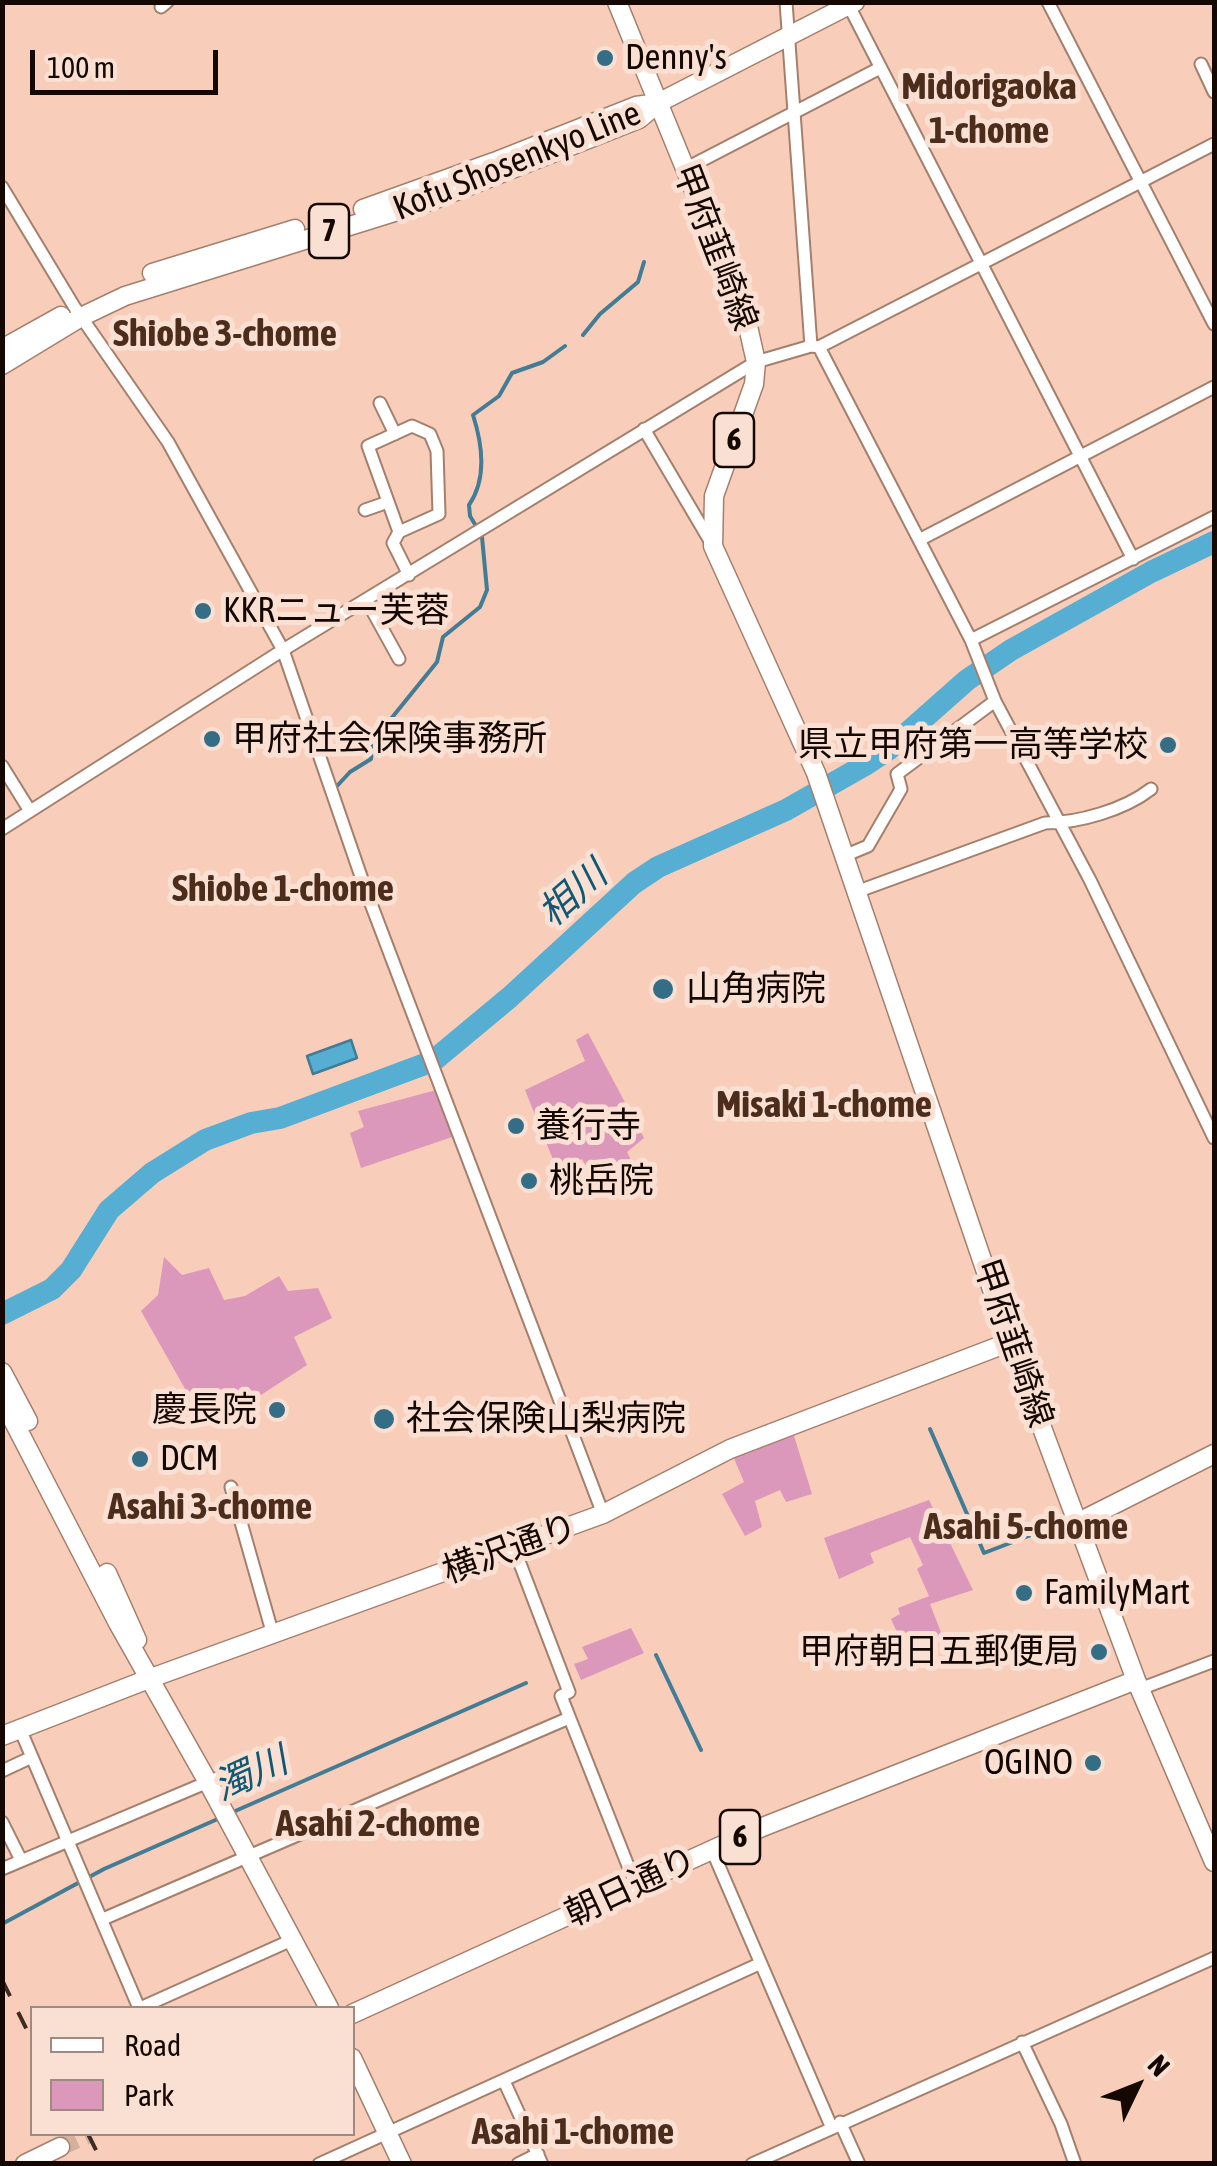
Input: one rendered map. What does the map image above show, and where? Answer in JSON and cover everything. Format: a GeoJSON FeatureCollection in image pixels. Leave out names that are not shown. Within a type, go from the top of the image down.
{"type":"FeatureCollection","features":[{"type":"Feature","properties":{"kind":"main road","name":"甲府韮崎線"},"geometry":{"type":"LineString","coordinates":[[617,2],[747,322],[756,362],[754,384],[714,496],[712,546],[816,773],[1010,1342],[1138,1684],[1214,1862]]}},
{"type":"Feature","properties":{"kind":"main road","name":"Kofu Shosenkyo Line"},"geometry":{"type":"LineString","coordinates":[[2,349],[78,313],[165,281],[433,200],[639,119],[658,103],[850,4]]}},
{"type":"Feature","properties":{"kind":"main road","name":"Kofu Shosenkyo Line"},"geometry":{"type":"LineString","coordinates":[[2,365],[78,313]]}},
{"type":"Feature","properties":{"kind":"main road","name":"横沢通り"},"geometry":{"type":"LineString","coordinates":[[11,1732],[604,1514],[730,1450],[1010,1342]]}},
{"type":"Feature","properties":{"kind":"main road"},"geometry":{"type":"LineString","coordinates":[[2,1372],[12,1417]]}},
{"type":"Feature","properties":{"kind":"main road"},"geometry":{"type":"LineString","coordinates":[[2,1399],[118,1623],[249,1856],[327,2006]]}},
{"type":"Feature","properties":{"kind":"main road"},"geometry":{"type":"LineString","coordinates":[[1077,1523],[1214,1454]]}},
{"type":"Feature","properties":{"kind":"main road","name":"朝日通り"},"geometry":{"type":"LineString","coordinates":[[355,2013],[777,1821],[1138,1684]]}},
{"type":"Feature","properties":{"kind":"main road"},"geometry":{"type":"LineString","coordinates":[[355,2064],[402,2164]]}},
{"type":"Feature","properties":{"kind":"main road"},"geometry":{"type":"LineString","coordinates":[[25,2164],[60,2147]]}},
{"type":"Feature","properties":{"kind":"street"},"geometry":{"type":"LineString","coordinates":[[786,2],[792,115],[815,346],[971,642],[995,700],[1060,823],[1214,1138]]}},
{"type":"Feature","properties":{"kind":"street"},"geometry":{"type":"LineString","coordinates":[[1048,2],[1214,324]]}},
{"type":"Feature","properties":{"kind":"street"},"geometry":{"type":"LineString","coordinates":[[850,4],[1133,559]]}},
{"type":"Feature","properties":{"kind":"street"},"geometry":{"type":"LineString","coordinates":[[1201,64],[1214,92]]}},
{"type":"Feature","properties":{"kind":"street"},"geometry":{"type":"LineString","coordinates":[[685,169],[880,68]]}},
{"type":"Feature","properties":{"kind":"street"},"geometry":{"type":"LineString","coordinates":[[2,829],[283,650],[756,362],[815,346],[1214,144]]}},
{"type":"Feature","properties":{"kind":"street"},"geometry":{"type":"LineString","coordinates":[[2,187],[78,313],[168,442],[283,650],[364,888],[604,1514]]}},
{"type":"Feature","properties":{"kind":"street"},"geometry":{"type":"LineString","coordinates":[[918,540],[1214,387]]}},
{"type":"Feature","properties":{"kind":"street"},"geometry":{"type":"LineString","coordinates":[[380,404],[394,434]]}},
{"type":"Feature","properties":{"kind":"street"},"geometry":{"type":"LineString","coordinates":[[399,532],[368,446],[412,426],[430,434],[437,450],[439,514],[399,532],[393,542],[409,575]]}},
{"type":"Feature","properties":{"kind":"street"},"geometry":{"type":"LineString","coordinates":[[644,429],[712,546]]}},
{"type":"Feature","properties":{"kind":"street"},"geometry":{"type":"LineString","coordinates":[[365,510],[388,502]]}},
{"type":"Feature","properties":{"kind":"street"},"geometry":{"type":"LineString","coordinates":[[971,642],[1214,517]]}},
{"type":"Feature","properties":{"kind":"street"},"geometry":{"type":"LineString","coordinates":[[367,601],[399,659]]}},
{"type":"Feature","properties":{"kind":"street"},"geometry":{"type":"LineString","coordinates":[[844,856],[868,846],[901,788],[898,774],[995,700]]}},
{"type":"Feature","properties":{"kind":"street"},"geometry":{"type":"LineString","coordinates":[[2,766],[30,811]]}},
{"type":"Feature","properties":{"kind":"street"},"geometry":{"type":"LineString","coordinates":[[856,892],[1044,823],[1060,823],[1139,798],[1151,789]]}},
{"type":"Feature","properties":{"kind":"street"},"geometry":{"type":"LineString","coordinates":[[231,1488],[274,1634]]}},
{"type":"Feature","properties":{"kind":"street"},"geometry":{"type":"LineString","coordinates":[[514,1548],[568,1692],[561,1696],[636,1886]]}},
{"type":"Feature","properties":{"kind":"street"},"geometry":{"type":"LineString","coordinates":[[1138,1684],[1214,1660]]}},
{"type":"Feature","properties":{"kind":"street"},"geometry":{"type":"LineString","coordinates":[[102,1919],[569,1718]]}},
{"type":"Feature","properties":{"kind":"street"},"geometry":{"type":"LineString","coordinates":[[11,1732],[32,1757],[138,2006]]}},
{"type":"Feature","properties":{"kind":"street"},"geometry":{"type":"LineString","coordinates":[[2,1869],[279,1752]]}},
{"type":"Feature","properties":{"kind":"street"},"geometry":{"type":"LineString","coordinates":[[2,1771],[32,1757]]}},
{"type":"Feature","properties":{"kind":"street"},"geometry":{"type":"LineString","coordinates":[[2,1822],[21,1860]]}},
{"type":"Feature","properties":{"kind":"street"},"geometry":{"type":"LineString","coordinates":[[712,1850],[759,1964],[859,2164]]}},
{"type":"Feature","properties":{"kind":"street"},"geometry":{"type":"LineString","coordinates":[[143,2006],[294,1939]]}},
{"type":"Feature","properties":{"kind":"street"},"geometry":{"type":"LineString","coordinates":[[752,2164],[1214,1958]]}},
{"type":"Feature","properties":{"kind":"street"},"geometry":{"type":"LineString","coordinates":[[319,2164],[759,1964]]}},
{"type":"Feature","properties":{"kind":"street"},"geometry":{"type":"LineString","coordinates":[[1022,2042],[1061,2124],[1075,2164]]}},
{"type":"Feature","properties":{"kind":"street"},"geometry":{"type":"LineString","coordinates":[[504,2081],[540,2159],[518,2164]]}},
{"type":"Feature","properties":{"kind":"green space"},"geometry":{"type":"Polygon","coordinates":[[[588,1033],[644,1138],[627,1152],[635,1168],[598,1187],[582,1159],[558,1172],[525,1090],[585,1061],[576,1040],[588,1033]]]}},
{"type":"Feature","properties":{"kind":"green space"},"geometry":{"type":"Polygon","coordinates":[[[440,1089],[458,1135],[361,1168],[350,1133],[364,1127],[358,1111],[440,1089]]]}},
{"type":"Feature","properties":{"kind":"green space"},"geometry":{"type":"Polygon","coordinates":[[[164,1257],[182,1275],[209,1268],[224,1300],[245,1296],[279,1276],[288,1291],[318,1288],[332,1318],[294,1337],[307,1365],[261,1395],[259,1391],[247,1394],[224,1411],[216,1398],[197,1410],[141,1311],[158,1295],[164,1257]]]}},
{"type":"Feature","properties":{"kind":"green space"},"geometry":{"type":"Polygon","coordinates":[[[791,1426],[812,1494],[786,1502],[780,1490],[755,1501],[762,1527],[745,1536],[722,1494],[744,1482],[730,1449],[791,1426]]]}},
{"type":"Feature","properties":{"kind":"green space"},"geometry":{"type":"Polygon","coordinates":[[[929,1500],[973,1590],[930,1604],[942,1635],[904,1648],[891,1619],[900,1614],[898,1608],[929,1596],[917,1569],[923,1565],[910,1537],[870,1553],[874,1563],[839,1579],[824,1538],[929,1500]]]}},
{"type":"Feature","properties":{"kind":"green space"},"geometry":{"type":"Polygon","coordinates":[[[631,1628],[644,1653],[581,1680],[574,1664],[588,1659],[582,1647],[631,1628]]]}},
{"type":"Feature","properties":{"kind":"water"},"geometry":{"type":"Polygon","coordinates":[[[351,1040],[357,1058],[313,1074],[307,1056],[351,1040]]]}},
{"type":"Feature","properties":{"kind":"waterway"},"geometry":{"type":"LineString","coordinates":[[583,335],[600,314],[638,282],[644,262]]}},
{"type":"Feature","properties":{"kind":"waterway"},"geometry":{"type":"LineString","coordinates":[[476,526],[469,505],[475,495],[481,461],[473,415],[499,396],[512,373],[543,362],[565,346]]}},
{"type":"Feature","properties":{"kind":"waterway"},"geometry":{"type":"LineString","coordinates":[[337,786],[371,759],[373,741],[437,662],[443,637],[480,607],[487,590],[482,537]]}},
{"type":"Feature","properties":{"kind":"waterway","name":"相川"},"geometry":{"type":"LineString","coordinates":[[2,1314],[52,1289],[71,1270],[109,1210],[152,1173],[205,1140],[251,1123],[280,1118],[433,1061],[510,997],[634,883],[658,867],[786,810],[865,765],[889,749],[967,680],[1011,650],[1151,572],[1214,542]]}},
{"type":"Feature","properties":{"kind":"waterway"},"geometry":{"type":"LineString","coordinates":[[930,1429],[984,1553],[1060,1524]]}},
{"type":"Feature","properties":{"kind":"waterway"},"geometry":{"type":"LineString","coordinates":[[656,1655],[701,1750]]}},
{"type":"Feature","properties":{"kind":"waterway","name":"濁川"},"geometry":{"type":"LineString","coordinates":[[233,1812],[526,1683]]}},
{"type":"Feature","properties":{"kind":"waterway","name":"濁川"},"geometry":{"type":"LineString","coordinates":[[2,1924],[104,1869],[220,1818]]}},
{"type":"Feature","properties":{"kind":"tunnel"},"geometry":{"type":"LineString","coordinates":[[60,2147],[85,2136]]}},
{"type":"Feature","properties":{"kind":"railway"},"geometry":{"type":"LineString","coordinates":[[2,1980],[30,2036]]}},
{"type":"Feature","properties":{"kind":"railway"},"geometry":{"type":"LineString","coordinates":[[89,2136],[103,2164]]}},
{"type":"Feature","properties":{"kind":"place","name":"Denny's"},"geometry":{"type":"Point","coordinates":[605,58]}},
{"type":"Feature","properties":{"kind":"place","name":"KKRニュー芙蓉"},"geometry":{"type":"Point","coordinates":[203,611]}},
{"type":"Feature","properties":{"kind":"place","name":"甲府社会保険事務所"},"geometry":{"type":"Point","coordinates":[212,739]}},
{"type":"Feature","properties":{"kind":"place","name":"県立甲府第一高等学校"},"geometry":{"type":"Point","coordinates":[1168,745]}},
{"type":"Feature","properties":{"kind":"place","name":"山角病院"},"geometry":{"type":"Point","coordinates":[663,989]}},
{"type":"Feature","properties":{"kind":"place","name":"養行寺"},"geometry":{"type":"Point","coordinates":[516,1126]}},
{"type":"Feature","properties":{"kind":"place","name":"桃岳院"},"geometry":{"type":"Point","coordinates":[529,1181]}},
{"type":"Feature","properties":{"kind":"place","name":"慶長院"},"geometry":{"type":"Point","coordinates":[277,1410]}},
{"type":"Feature","properties":{"kind":"place","name":"社会保険山梨病院"},"geometry":{"type":"Point","coordinates":[384,1419]}},
{"type":"Feature","properties":{"kind":"place","name":"DCM"},"geometry":{"type":"Point","coordinates":[140,1459]}},
{"type":"Feature","properties":{"kind":"place","name":"FamilyMart"},"geometry":{"type":"Point","coordinates":[1024,1593]}},
{"type":"Feature","properties":{"kind":"place","name":"甲府朝日五郵便局"},"geometry":{"type":"Point","coordinates":[1099,1652]}},
{"type":"Feature","properties":{"kind":"place","name":"OGINO"},"geometry":{"type":"Point","coordinates":[1093,1763]}},
{"type":"Feature","properties":{"kind":"district","name":"Midorigaoka 1-chome"},"geometry":{"type":"Point","coordinates":[989,108]}},
{"type":"Feature","properties":{"kind":"district","name":"Shiobe 3-chome"},"geometry":{"type":"Point","coordinates":[225,334]}},
{"type":"Feature","properties":{"kind":"district","name":"Shiobe 1-chome"},"geometry":{"type":"Point","coordinates":[283,889]}},
{"type":"Feature","properties":{"kind":"district","name":"Misaki 1-chome"},"geometry":{"type":"Point","coordinates":[824,1105]}},
{"type":"Feature","properties":{"kind":"district","name":"Asahi 3-chome"},"geometry":{"type":"Point","coordinates":[210,1507]}},
{"type":"Feature","properties":{"kind":"district","name":"Asahi 5-chome"},"geometry":{"type":"Point","coordinates":[1026,1527]}},
{"type":"Feature","properties":{"kind":"district","name":"Asahi 2-chome"},"geometry":{"type":"Point","coordinates":[378,1824]}},
{"type":"Feature","properties":{"kind":"district","name":"Asahi 1-chome"},"geometry":{"type":"Point","coordinates":[573,2132]}}]}
